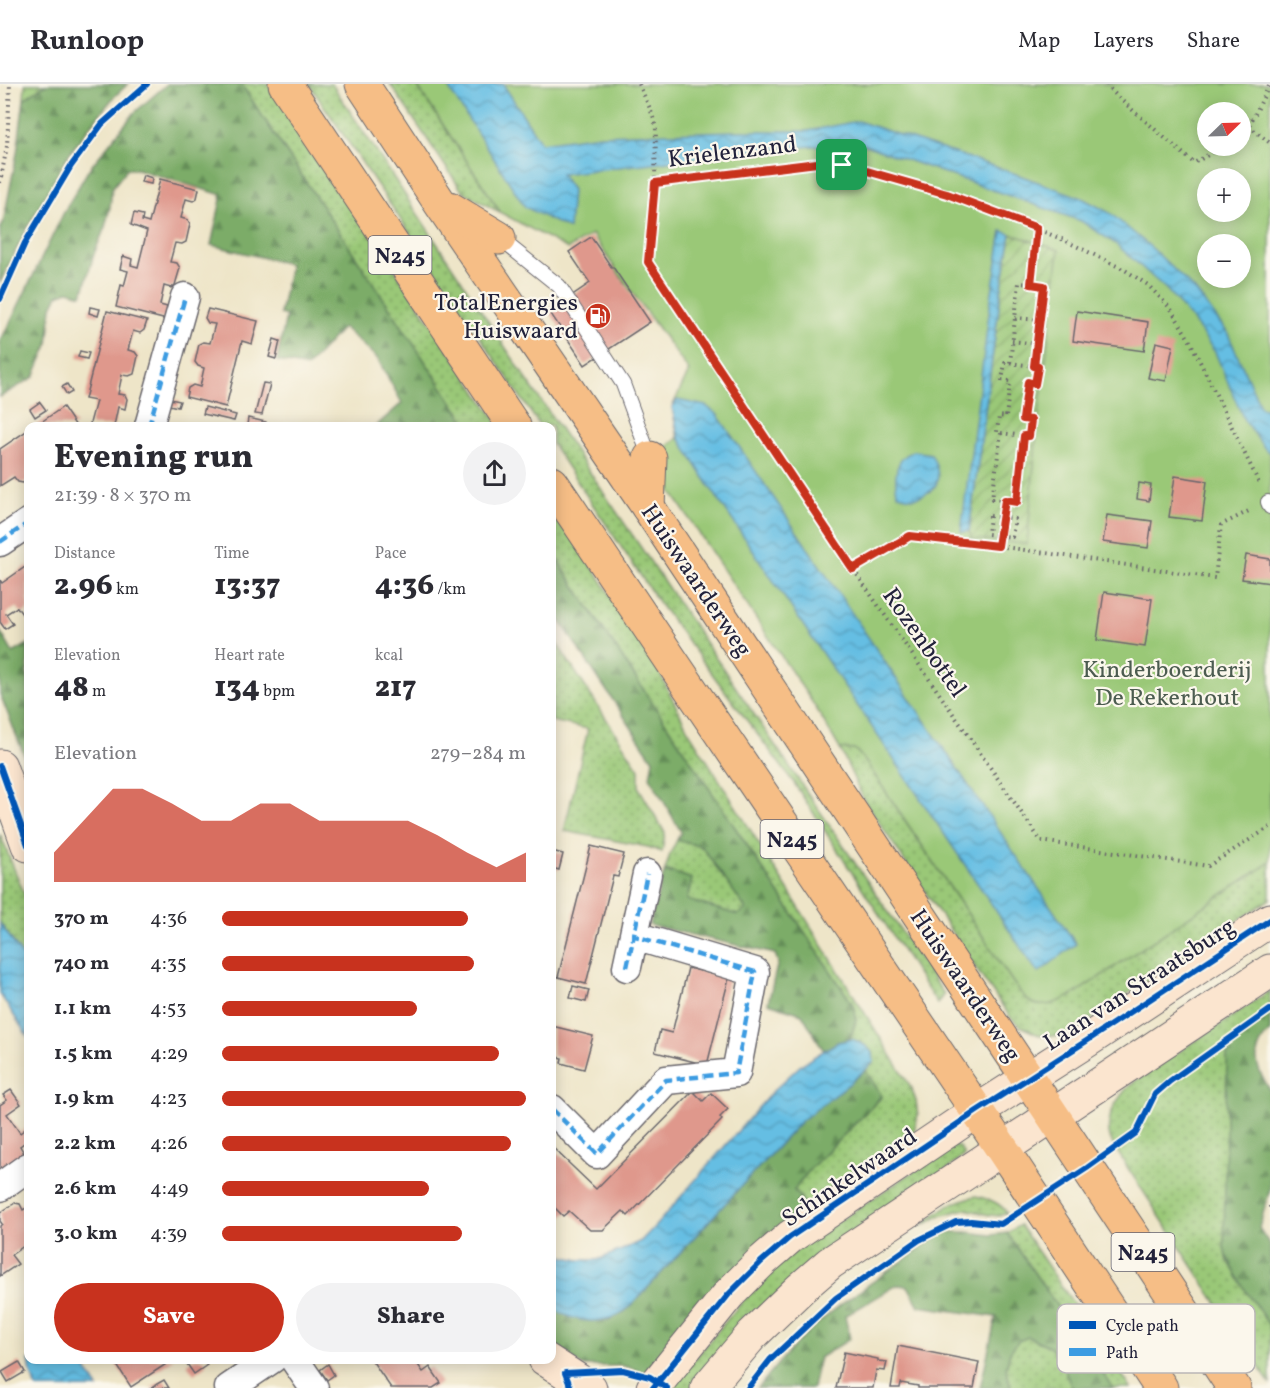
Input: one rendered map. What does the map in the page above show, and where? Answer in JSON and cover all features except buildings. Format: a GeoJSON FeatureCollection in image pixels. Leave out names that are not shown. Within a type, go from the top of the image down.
{"type":"FeatureCollection","features":[{"type":"Feature","properties":{"kind":"highway","name":"N245"},"geometry":{"type":"LineString","coordinates":[[285,84],[511,422]]}},
{"type":"Feature","properties":{"kind":"highway","name":"Huiswaarderweg"},"geometry":{"type":"LineString","coordinates":[[362,84],[440,203],[648,507],[1178,1304]]}},
{"type":"Feature","properties":{"kind":"highway"},"geometry":{"type":"LineString","coordinates":[[440,203],[499,238]]}},
{"type":"Feature","properties":{"kind":"highway"},"geometry":{"type":"LineString","coordinates":[[648,507],[650,458]]}},
{"type":"Feature","properties":{"kind":"highway","name":"N245"},"geometry":{"type":"LineString","coordinates":[[556,489],[1105,1304]]}},
{"type":"Feature","properties":{"kind":"highway","name":"N245"},"geometry":{"type":"LineString","coordinates":[[1151,1373],[1161,1388]]}},
{"type":"Feature","properties":{"kind":"highway","name":"Huiswaarderweg"},"geometry":{"type":"LineString","coordinates":[[1224,1373],[1234,1388]]}},
{"type":"Feature","properties":{"kind":"street"},"geometry":{"type":"LineString","coordinates":[[150,422],[185,297]]}},
{"type":"Feature","properties":{"kind":"street"},"geometry":{"type":"LineString","coordinates":[[0,542],[24,526]]}},
{"type":"Feature","properties":{"kind":"street"},"geometry":{"type":"LineString","coordinates":[[1,775],[24,834]]}},
{"type":"Feature","properties":{"kind":"street"},"geometry":{"type":"LineString","coordinates":[[627,967],[647,874]]}},
{"type":"Feature","properties":{"kind":"street","name":"Laan van Straatsburg"},"geometry":{"type":"LineString","coordinates":[[1028,1078],[1270,920]]}},
{"type":"Feature","properties":{"kind":"street"},"geometry":{"type":"LineString","coordinates":[[556,1113],[597,1154],[666,1080],[736,1073],[755,972],[635,936]]}},
{"type":"Feature","properties":{"kind":"street"},"geometry":{"type":"LineString","coordinates":[[707,1388],[752,1335],[830,1263],[1270,972]]}},
{"type":"Feature","properties":{"kind":"street","name":"Huiswaarderweg"},"geometry":{"type":"LineString","coordinates":[[977,1111],[1028,1078]]}},
{"type":"Feature","properties":{"kind":"street","name":"Schinkelwaard"},"geometry":{"type":"LineString","coordinates":[[653,1388],[729,1294],[790,1237],[977,1111]]}},
{"type":"Feature","properties":{"kind":"street"},"geometry":{"type":"LineString","coordinates":[[0,1187],[24,1170]]}},
{"type":"Feature","properties":{"kind":"street"},"geometry":{"type":"LineString","coordinates":[[229,1388],[265,1364]]}},
{"type":"Feature","properties":{"kind":"street"},"geometry":{"type":"LineString","coordinates":[[297,1364],[314,1388]]}},
{"type":"Feature","properties":{"kind":"street"},"geometry":{"type":"LineString","coordinates":[[553,1364],[590,1388]]}},
{"type":"Feature","properties":{"kind":"lane"},"geometry":{"type":"LineString","coordinates":[[499,238],[559,286],[623,384],[650,458]]}},
{"type":"Feature","properties":{"kind":"path"},"geometry":{"type":"LineString","coordinates":[[0,183],[7,146],[10,84]]}},
{"type":"Feature","properties":{"kind":"path"},"geometry":{"type":"LineString","coordinates":[[1107,84],[1121,100],[1194,163],[1206,156]]}},
{"type":"Feature","properties":{"kind":"path"},"geometry":{"type":"LineString","coordinates":[[1251,122],[1270,84]]}},
{"type":"Feature","properties":{"kind":"path"},"geometry":{"type":"LineString","coordinates":[[1251,128],[1270,143]]}},
{"type":"Feature","properties":{"kind":"path"},"geometry":{"type":"LineString","coordinates":[[1031,284],[1037,228]]}},
{"type":"Feature","properties":{"kind":"path"},"geometry":{"type":"LineString","coordinates":[[1010,363],[1019,283],[1031,284],[1044,286],[1034,366]]}},
{"type":"Feature","properties":{"kind":"path"},"geometry":{"type":"LineString","coordinates":[[1015,318],[1040,320]]}},
{"type":"Feature","properties":{"kind":"path"},"geometry":{"type":"LineString","coordinates":[[1012,341],[1036,344]]}},
{"type":"Feature","properties":{"kind":"path"},"geometry":{"type":"LineString","coordinates":[[1005,363],[1034,366],[1038,367],[1035,384],[1028,382],[1023,419],[1031,420],[1029,436],[997,432],[999,416],[1006,417],[1010,381],[1002,381],[1005,363]]}},
{"type":"Feature","properties":{"kind":"path"},"geometry":{"type":"LineString","coordinates":[[1001,433],[992,499],[1017,502],[1024,436]]}},
{"type":"Feature","properties":{"kind":"path"},"geometry":{"type":"LineString","coordinates":[[998,546],[1005,500]]}},
{"type":"Feature","properties":{"kind":"path"},"geometry":{"type":"LineString","coordinates":[[853,569],[910,536],[998,546],[1215,578],[1221,525],[1269,504]]}},
{"type":"Feature","properties":{"kind":"path"},"geometry":{"type":"LineString","coordinates":[[990,516],[1003,517],[1015,519],[1012,537],[988,534],[990,516]]}},
{"type":"Feature","properties":{"kind":"path"},"geometry":{"type":"LineString","coordinates":[[1270,1206],[1270,1211]]}},
{"type":"Feature","properties":{"kind":"green space"},"geometry":{"type":"Polygon","coordinates":[[[25,84],[46,84],[24,99],[25,84]]]}},
{"type":"Feature","properties":{"kind":"green space"},"geometry":{"type":"Polygon","coordinates":[[[46,84],[128,84],[114,97],[67,157],[27,228],[0,283],[0,230],[17,153],[24,99],[46,84]]]}},
{"type":"Feature","properties":{"kind":"green space"},"geometry":{"type":"Polygon","coordinates":[[[167,84],[241,84],[465,422],[381,422],[402,403],[377,358],[343,327],[307,367],[277,361],[286,316],[280,314],[290,264],[211,245],[222,195],[137,169],[127,169],[112,188],[105,227],[82,295],[68,291],[58,295],[52,307],[48,345],[34,377],[0,397],[0,341],[65,210],[89,169],[134,113],[167,84]]]}},
{"type":"Feature","properties":{"kind":"green space"},"geometry":{"type":"Polygon","coordinates":[[[241,84],[270,84],[497,422],[465,422],[241,84]]]}},
{"type":"Feature","properties":{"kind":"green space"},"geometry":{"type":"Polygon","coordinates":[[[309,84],[332,84],[556,422],[537,422],[309,84]]]}},
{"type":"Feature","properties":{"kind":"green space"},"geometry":{"type":"Polygon","coordinates":[[[390,84],[416,84],[501,213],[462,191],[390,84]]]}},
{"type":"Feature","properties":{"kind":"green space","name":"Kinderboerderij De Rekerhout"},"geometry":{"type":"Polygon","coordinates":[[[416,84],[1270,84],[1270,862],[1071,996],[1052,1004],[1042,1005],[1032,1003],[1027,999],[1008,976],[868,765],[856,750],[840,749],[816,708],[666,484],[663,449],[678,438],[672,407],[689,371],[592,234],[568,249],[501,213],[416,84]]]}},
{"type":"Feature","properties":{"kind":"green space"},"geometry":{"type":"Polygon","coordinates":[[[1011,234],[1059,250],[1037,431],[1027,544],[972,539],[969,531],[1011,234]]]}},
{"type":"Feature","properties":{"kind":"green space"},"geometry":{"type":"Polygon","coordinates":[[[556,423],[944,994],[937,1004],[794,783],[659,603],[556,450],[556,423]]]}},
{"type":"Feature","properties":{"kind":"green space"},"geometry":{"type":"Polygon","coordinates":[[[556,510],[654,662],[688,730],[911,1087],[918,1115],[914,1131],[900,1148],[808,1208],[794,1190],[811,1168],[882,1097],[865,1070],[873,1062],[873,1053],[863,1044],[850,1040],[856,1020],[853,1005],[556,558],[556,510]]]}},
{"type":"Feature","properties":{"kind":"green space"},"geometry":{"type":"Polygon","coordinates":[[[556,558],[853,1005],[856,1020],[850,1040],[838,1042],[824,1051],[802,1014],[768,1003],[778,962],[775,954],[649,925],[665,870],[692,879],[687,900],[738,915],[746,909],[702,847],[677,840],[681,832],[650,777],[653,760],[556,617],[556,558]]]}},
{"type":"Feature","properties":{"kind":"green space"},"geometry":{"type":"Polygon","coordinates":[[[0,631],[13,653],[24,646],[24,755],[0,694],[0,631]]]}},
{"type":"Feature","properties":{"kind":"green space"},"geometry":{"type":"Polygon","coordinates":[[[556,642],[639,769],[639,788],[665,833],[662,852],[648,847],[564,831],[588,729],[556,722],[556,642]]]}},
{"type":"Feature","properties":{"kind":"green space"},"geometry":{"type":"Polygon","coordinates":[[[840,749],[856,750],[868,765],[1008,976],[1027,999],[1037,1005],[1047,1005],[1071,996],[1270,862],[1270,899],[1102,1011],[1079,1029],[1063,1036],[1041,1036],[1022,1027],[1011,1018],[979,973],[864,800],[840,749]]]}},
{"type":"Feature","properties":{"kind":"green space"},"geometry":{"type":"Polygon","coordinates":[[[0,834],[24,893],[24,958],[0,923],[0,834]]]}},
{"type":"Feature","properties":{"kind":"green space"},"geometry":{"type":"Polygon","coordinates":[[[677,840],[702,847],[747,909],[738,915],[686,900],[692,879],[665,870],[677,840]]]}},
{"type":"Feature","properties":{"kind":"green space"},"geometry":{"type":"Polygon","coordinates":[[[1270,991],[1270,1016],[1236,1039],[1227,1259],[1270,1327],[1270,1384],[1255,1361],[1255,1304],[1217,1304],[1111,1140],[1109,1123],[1113,1108],[1131,1084],[1270,991]]]}},
{"type":"Feature","properties":{"kind":"green space"},"geometry":{"type":"Polygon","coordinates":[[[1270,1016],[1270,1031],[1259,1046],[1257,1060],[1261,1074],[1270,1090],[1270,1189],[1259,1228],[1270,1245],[1270,1327],[1238,1279],[1224,1248],[1227,1053],[1234,1042],[1270,1016]]]}},
{"type":"Feature","properties":{"kind":"green space"},"geometry":{"type":"Polygon","coordinates":[[[865,1070],[882,1096],[811,1168],[794,1190],[808,1208],[646,1373],[624,1366],[582,1366],[556,1346],[556,1310],[608,1320],[621,1314],[630,1307],[801,1121],[865,1070]]]}},
{"type":"Feature","properties":{"kind":"green space"},"geometry":{"type":"Polygon","coordinates":[[[954,1145],[960,1147],[964,1155],[693,1388],[671,1388],[760,1280],[810,1240],[954,1145]]]}},
{"type":"Feature","properties":{"kind":"green space"},"geometry":{"type":"Polygon","coordinates":[[[976,1196],[997,1204],[1007,1213],[999,1216],[965,1209],[940,1216],[921,1226],[946,1207],[976,1196]]]}},
{"type":"Feature","properties":{"kind":"green space"},"geometry":{"type":"Polygon","coordinates":[[[1020,1225],[1074,1304],[1057,1304],[1057,1306],[1007,1233],[1020,1225]]]}},
{"type":"Feature","properties":{"kind":"green space"},"geometry":{"type":"Polygon","coordinates":[[[946,1232],[991,1235],[1007,1233],[1057,1306],[1057,1354],[1047,1345],[1028,1337],[1018,1341],[1010,1352],[1006,1368],[1011,1388],[980,1388],[996,1317],[919,1306],[908,1286],[897,1285],[845,1316],[850,1339],[819,1358],[813,1388],[758,1388],[794,1346],[821,1320],[946,1232]]]}},
{"type":"Feature","properties":{"kind":"green space"},"geometry":{"type":"Polygon","coordinates":[[[1028,1337],[1047,1345],[1057,1354],[1057,1373],[1066,1373],[1072,1388],[1011,1388],[1006,1368],[1010,1352],[1018,1341],[1028,1337]]]}},
{"type":"Feature","properties":{"kind":"green space"},"geometry":{"type":"Polygon","coordinates":[[[1066,1373],[1103,1373],[1113,1388],[1072,1388],[1066,1373]]]}},
{"type":"Feature","properties":{"kind":"green space"},"geometry":{"type":"Polygon","coordinates":[[[1103,1373],[1121,1373],[1131,1388],[1113,1388],[1103,1373]]]}},
{"type":"Feature","properties":{"kind":"water"},"geometry":{"type":"Polygon","coordinates":[[[448,84],[503,84],[541,143],[601,135],[808,131],[858,121],[1082,198],[1110,213],[1153,249],[1194,289],[1227,332],[1261,408],[1270,408],[1270,453],[1244,420],[1215,352],[1195,323],[1167,290],[1116,244],[1081,221],[859,143],[759,150],[561,174],[572,190],[569,229],[525,207],[448,84]]]}},
{"type":"Feature","properties":{"kind":"water"},"geometry":{"type":"Polygon","coordinates":[[[1002,231],[1011,234],[969,531],[961,532],[991,298],[1002,231]]]}},
{"type":"Feature","properties":{"kind":"water"},"geometry":{"type":"Polygon","coordinates":[[[677,400],[706,406],[717,414],[1076,944],[1038,973],[679,438],[672,407],[677,400]]]}},
{"type":"Feature","properties":{"kind":"water"},"geometry":{"type":"Polygon","coordinates":[[[913,451],[931,454],[938,477],[932,490],[913,498],[897,493],[896,478],[901,460],[913,451]]]}},
{"type":"Feature","properties":{"kind":"water"},"geometry":{"type":"Polygon","coordinates":[[[0,923],[24,958],[24,1031],[0,994],[0,923]]]}},
{"type":"Feature","properties":{"kind":"water"},"geometry":{"type":"Polygon","coordinates":[[[853,1039],[866,1046],[873,1053],[874,1062],[801,1121],[630,1307],[611,1318],[591,1321],[571,1317],[556,1310],[556,1254],[580,1260],[597,1260],[641,1241],[772,1092],[802,1064],[838,1042],[853,1039]]]}},
{"type":"Feature","properties":{"kind":"water"},"geometry":{"type":"Polygon","coordinates":[[[30,1364],[84,1364],[98,1388],[37,1388],[30,1364]]]}},
{"type":"Feature","properties":{"kind":"marked path"},"geometry":{"type":"LineString","coordinates":[[150,422],[185,297]]}},
{"type":"Feature","properties":{"kind":"marked path"},"geometry":{"type":"LineString","coordinates":[[0,542],[24,526]]}},
{"type":"Feature","properties":{"kind":"marked path"},"geometry":{"type":"LineString","coordinates":[[627,967],[647,874]]}},
{"type":"Feature","properties":{"kind":"marked path"},"geometry":{"type":"LineString","coordinates":[[556,1113],[597,1154],[666,1080],[736,1073],[755,972],[635,936]]}},
{"type":"Feature","properties":{"kind":"cycle path"},"geometry":{"type":"LineString","coordinates":[[0,299],[25,243],[71,166],[102,124],[147,84]]}},
{"type":"Feature","properties":{"kind":"cycle path"},"geometry":{"type":"LineString","coordinates":[[0,766],[24,834]]}},
{"type":"Feature","properties":{"kind":"cycle path"},"geometry":{"type":"LineString","coordinates":[[653,1388],[729,1294],[790,1237],[977,1111],[1270,920]]}},
{"type":"Feature","properties":{"kind":"cycle path"},"geometry":{"type":"LineString","coordinates":[[748,1388],[770,1360],[836,1298],[919,1240],[956,1222],[1001,1224],[1087,1168],[1136,1133],[1155,1094],[1170,1081],[1270,1010]]}},
{"type":"Feature","properties":{"kind":"cycle path"},"geometry":{"type":"LineString","coordinates":[[571,1388],[565,1373],[623,1370],[650,1377],[667,1388]]}},
{"type":"Feature","properties":{"kind":"place","name":"TotalEnergies Huiswaard"},"geometry":{"type":"Point","coordinates":[598,316]}},
{"type":"Feature","properties":{"kind":"route"},"geometry":{"type":"LineString","coordinates":[[817,163],[842,165],[947,194],[1037,228],[1031,284],[1044,286],[1034,366],[1038,367],[1035,384],[1028,382],[1023,419],[1031,420],[1029,436],[1024,436],[1017,502],[1005,500],[998,546],[910,536],[853,569],[648,262],[655,183],[817,163]]}}]}
